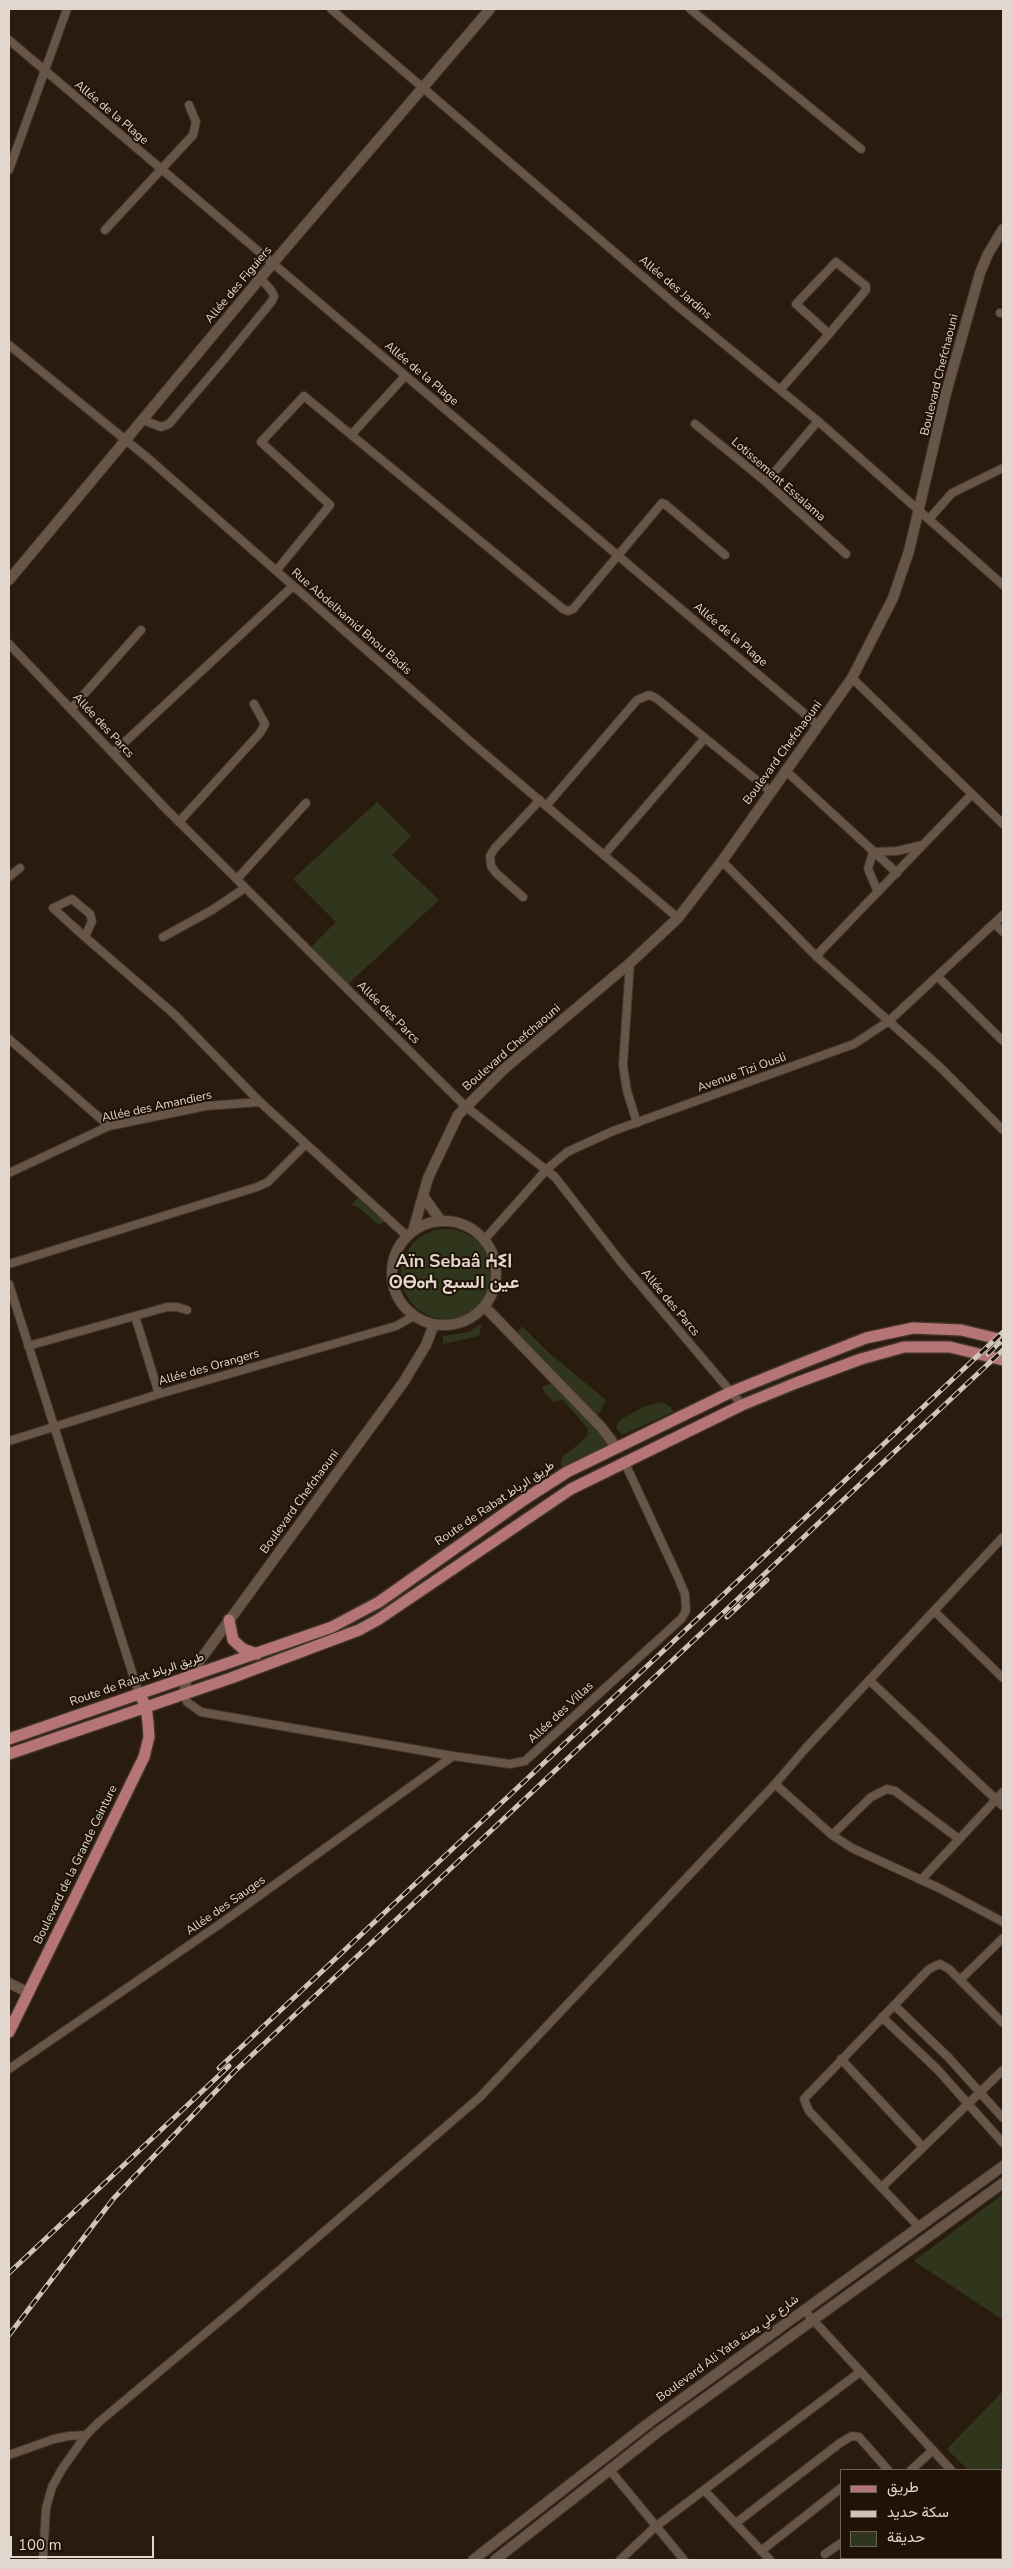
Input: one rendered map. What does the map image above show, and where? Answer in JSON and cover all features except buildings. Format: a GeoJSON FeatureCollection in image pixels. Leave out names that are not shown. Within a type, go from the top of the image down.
{"type":"FeatureCollection","features":[{"type":"Feature","properties":{"kind":"main road","name":"Route de Rabat طريق الرباط"},"geometry":{"type":"LineString","coordinates":[[9,1739],[258,1654],[351,1618],[378,1602],[543,1487],[616,1447],[731,1392],[850,1344],[898,1330],[947,1329],[1003,1340]]}},
{"type":"Feature","properties":{"kind":"main road"},"geometry":{"type":"LineString","coordinates":[[9,1754],[290,1657],[359,1630],[379,1619],[555,1499],[624,1461],[742,1405],[838,1367],[904,1348],[950,1347],[1003,1360]]}},
{"type":"Feature","properties":{"kind":"main road"},"geometry":{"type":"LineString","coordinates":[[229,1620],[233,1640],[243,1649],[258,1654]]}},
{"type":"Feature","properties":{"kind":"main road"},"geometry":{"type":"LineString","coordinates":[[139,1694],[146,1706]]}},
{"type":"Feature","properties":{"kind":"main road","name":"Boulevard de la Grande Ceinture"},"geometry":{"type":"LineString","coordinates":[[9,2032],[144,1757],[149,1737],[146,1706]]}},
{"type":"Feature","properties":{"kind":"street"},"geometry":{"type":"LineString","coordinates":[[9,170],[46,72],[66,9]]}},
{"type":"Feature","properties":{"kind":"street","name":"Allée des Jardins"},"geometry":{"type":"LineString","coordinates":[[331,9],[675,304],[818,421],[1003,585]]}},
{"type":"Feature","properties":{"kind":"street","name":"Allée des Figuiers"},"geometry":{"type":"LineString","coordinates":[[9,580],[273,263],[490,9]]}},
{"type":"Feature","properties":{"kind":"street"},"geometry":{"type":"LineString","coordinates":[[690,9],[861,149]]}},
{"type":"Feature","properties":{"kind":"street","name":"Allée de la Plage"},"geometry":{"type":"LineString","coordinates":[[9,40],[159,169],[273,263],[818,725]]}},
{"type":"Feature","properties":{"kind":"street"},"geometry":{"type":"LineString","coordinates":[[106,230],[196,129],[196,122],[189,106]]}},
{"type":"Feature","properties":{"kind":"street","name":"Boulevard Chefchaouni"},"geometry":{"type":"LineString","coordinates":[[410,1234],[435,1159],[448,1132],[465,1106],[504,1069],[630,963],[678,918],[722,861],[852,678],[892,598],[909,551],[946,393],[980,273],[988,254],[1003,229]]}},
{"type":"Feature","properties":{"kind":"street"},"geometry":{"type":"LineString","coordinates":[[780,390],[829,334],[867,288],[836,262],[796,304],[829,334]]}},
{"type":"Feature","properties":{"kind":"street"},"geometry":{"type":"LineString","coordinates":[[143,420],[161,427],[169,424],[222,362],[272,301],[274,296],[272,290],[261,279]]}},
{"type":"Feature","properties":{"kind":"street","name":"Rue Abdelhamid Bnou Badis"},"geometry":{"type":"LineString","coordinates":[[9,345],[126,440],[678,918]]}},
{"type":"Feature","properties":{"kind":"street"},"geometry":{"type":"LineString","coordinates":[[352,434],[405,376]]}},
{"type":"Feature","properties":{"kind":"street"},"geometry":{"type":"LineString","coordinates":[[276,571],[330,505],[261,442],[304,396],[563,609],[568,611],[573,609],[662,503],[666,504],[725,555]]}},
{"type":"Feature","properties":{"kind":"street"},"geometry":{"type":"LineString","coordinates":[[766,482],[818,421]]}},
{"type":"Feature","properties":{"kind":"street","name":"Lotissement Essalama"},"geometry":{"type":"LineString","coordinates":[[695,424],[766,482],[846,554]]}},
{"type":"Feature","properties":{"kind":"street"},"geometry":{"type":"LineString","coordinates":[[929,519],[952,493],[1003,468]]}},
{"type":"Feature","properties":{"kind":"street"},"geometry":{"type":"LineString","coordinates":[[113,754],[293,586]]}},
{"type":"Feature","properties":{"kind":"street"},"geometry":{"type":"LineString","coordinates":[[71,709],[141,630]]}},
{"type":"Feature","properties":{"kind":"street","name":"Allée des Parcs"},"geometry":{"type":"LineString","coordinates":[[9,644],[179,822],[465,1106],[547,1169],[621,1262],[742,1405]]}},
{"type":"Feature","properties":{"kind":"street"},"geometry":{"type":"LineString","coordinates":[[852,678],[1003,824]]}},
{"type":"Feature","properties":{"kind":"street"},"geometry":{"type":"LineString","coordinates":[[523,897],[491,866],[490,856],[495,848],[543,803],[637,700],[645,696],[656,698],[770,791]]}},
{"type":"Feature","properties":{"kind":"street"},"geometry":{"type":"LineString","coordinates":[[179,822],[260,733],[265,724],[254,704]]}},
{"type":"Feature","properties":{"kind":"street"},"geometry":{"type":"LineString","coordinates":[[604,855],[705,738]]}},
{"type":"Feature","properties":{"kind":"street"},"geometry":{"type":"LineString","coordinates":[[786,770],[897,873]]}},
{"type":"Feature","properties":{"kind":"street"},"geometry":{"type":"LineString","coordinates":[[816,956],[972,794]]}},
{"type":"Feature","properties":{"kind":"street"},"geometry":{"type":"LineString","coordinates":[[236,879],[306,803]]}},
{"type":"Feature","properties":{"kind":"street"},"geometry":{"type":"LineString","coordinates":[[873,852],[897,851],[924,845]]}},
{"type":"Feature","properties":{"kind":"street"},"geometry":{"type":"LineString","coordinates":[[873,852],[868,869],[878,892]]}},
{"type":"Feature","properties":{"kind":"street"},"geometry":{"type":"LineString","coordinates":[[722,861],[816,956],[889,1021],[1003,1130]]}},
{"type":"Feature","properties":{"kind":"street"},"geometry":{"type":"LineString","coordinates":[[9,877],[20,868]]}},
{"type":"Feature","properties":{"kind":"street"},"geometry":{"type":"LineString","coordinates":[[163,937],[212,910],[245,888]]}},
{"type":"Feature","properties":{"kind":"street"},"geometry":{"type":"LineString","coordinates":[[85,937],[92,921],[90,914],[72,899],[53,908],[72,926],[174,1014],[260,1102],[410,1234]]}},
{"type":"Feature","properties":{"kind":"street","name":"Avenue Tizi Ousli"},"geometry":{"type":"LineString","coordinates":[[484,1240],[547,1169],[567,1152],[637,1123],[854,1044],[889,1021],[1003,915]]}},
{"type":"Feature","properties":{"kind":"street"},"geometry":{"type":"LineString","coordinates":[[994,924],[1003,932]]}},
{"type":"Feature","properties":{"kind":"street"},"geometry":{"type":"LineString","coordinates":[[630,963],[623,1065],[627,1091],[637,1123]]}},
{"type":"Feature","properties":{"kind":"street"},"geometry":{"type":"LineString","coordinates":[[938,977],[1003,1041]]}},
{"type":"Feature","properties":{"kind":"street"},"geometry":{"type":"LineString","coordinates":[[9,1039],[109,1126]]}},
{"type":"Feature","properties":{"kind":"street","name":"Allée des Amandiers"},"geometry":{"type":"LineString","coordinates":[[9,1173],[109,1126],[206,1106],[260,1102]]}},
{"type":"Feature","properties":{"kind":"street"},"geometry":{"type":"LineString","coordinates":[[9,1264],[258,1187],[268,1182],[306,1144]]}},
{"type":"Feature","properties":{"kind":"street"},"geometry":{"type":"LineString","coordinates":[[423,1196],[440,1221]]}},
{"type":"Feature","properties":{"kind":"street"},"geometry":{"type":"LineString","coordinates":[[440,1221],[464,1225],[484,1240],[492,1252],[496,1266],[496,1280],[492,1294],[484,1306],[470,1318],[453,1324],[434,1324],[414,1316],[403,1306],[395,1292],[392,1278],[396,1255],[410,1234],[426,1224],[440,1221]]}},
{"type":"Feature","properties":{"kind":"street"},"geometry":{"type":"LineString","coordinates":[[9,1284],[12,1306],[28,1346],[139,1694]]}},
{"type":"Feature","properties":{"kind":"street"},"geometry":{"type":"LineString","coordinates":[[484,1306],[602,1428],[616,1447]]}},
{"type":"Feature","properties":{"kind":"street"},"geometry":{"type":"LineString","coordinates":[[28,1346],[173,1307],[188,1310]]}},
{"type":"Feature","properties":{"kind":"street"},"geometry":{"type":"LineString","coordinates":[[135,1316],[159,1394]]}},
{"type":"Feature","properties":{"kind":"street","name":"Allée des Orangers"},"geometry":{"type":"LineString","coordinates":[[9,1441],[159,1394],[396,1326],[414,1316]]}},
{"type":"Feature","properties":{"kind":"street","name":"Boulevard Chefchaouni"},"geometry":{"type":"LineString","coordinates":[[184,1693],[187,1678],[403,1382],[426,1345],[434,1324]]}},
{"type":"Feature","properties":{"kind":"street","name":"Allée des Villas"},"geometry":{"type":"LineString","coordinates":[[184,1693],[187,1702],[201,1712],[453,1756],[510,1764],[531,1758],[681,1619],[686,1611],[685,1594],[624,1461]]}},
{"type":"Feature","properties":{"kind":"street"},"geometry":{"type":"LineString","coordinates":[[43,2560],[46,2508],[52,2487],[62,2469],[86,2436],[99,2422],[239,2305],[480,2097],[775,1784],[1003,1536]]}},
{"type":"Feature","properties":{"kind":"street"},"geometry":{"type":"LineString","coordinates":[[934,1611],[1003,1678]]}},
{"type":"Feature","properties":{"kind":"street"},"geometry":{"type":"LineString","coordinates":[[869,1680],[1003,1806]]}},
{"type":"Feature","properties":{"kind":"street","name":"Allée des Sauges"},"geometry":{"type":"LineString","coordinates":[[9,2069],[204,1935],[453,1756]]}},
{"type":"Feature","properties":{"kind":"street"},"geometry":{"type":"LineString","coordinates":[[775,1784],[832,1835],[858,1851],[921,1880],[1003,1922]]}},
{"type":"Feature","properties":{"kind":"street"},"geometry":{"type":"LineString","coordinates":[[832,1835],[871,1797],[887,1789],[895,1791],[959,1839]]}},
{"type":"Feature","properties":{"kind":"street"},"geometry":{"type":"LineString","coordinates":[[921,1880],[1003,1792]]}},
{"type":"Feature","properties":{"kind":"street"},"geometry":{"type":"LineString","coordinates":[[962,1979],[1003,1938]]}},
{"type":"Feature","properties":{"kind":"street"},"geometry":{"type":"LineString","coordinates":[[919,2227],[804,2104],[807,2094],[935,1966],[945,1966],[962,1979],[1003,2023]]}},
{"type":"Feature","properties":{"kind":"street"},"geometry":{"type":"LineString","coordinates":[[9,1983],[29,1993]]}},
{"type":"Feature","properties":{"kind":"street"},"geometry":{"type":"LineString","coordinates":[[894,2005],[1003,2118]]}},
{"type":"Feature","properties":{"kind":"street"},"geometry":{"type":"LineString","coordinates":[[882,2017],[937,2069],[1003,2143]]}},
{"type":"Feature","properties":{"kind":"street"},"geometry":{"type":"LineString","coordinates":[[841,2059],[924,2147]]}},
{"type":"Feature","properties":{"kind":"street"},"geometry":{"type":"LineString","coordinates":[[882,2187],[1003,2070]]}},
{"type":"Feature","properties":{"kind":"street","name":"Boulevard Ali Yata شارع علي يعتة"},"geometry":{"type":"LineString","coordinates":[[473,2560],[568,2484],[1003,2166]]}},
{"type":"Feature","properties":{"kind":"street","name":"Boulevard Ali Yata شارع علي يعتة"},"geometry":{"type":"LineString","coordinates":[[495,2560],[609,2468],[1003,2183]]}},
{"type":"Feature","properties":{"kind":"street"},"geometry":{"type":"LineString","coordinates":[[804,2310],[812,2321],[950,2469]]}},
{"type":"Feature","properties":{"kind":"street"},"geometry":{"type":"LineString","coordinates":[[620,2560],[655,2527],[860,2372]]}},
{"type":"Feature","properties":{"kind":"street"},"geometry":{"type":"LineString","coordinates":[[718,2373],[726,2383]]}},
{"type":"Feature","properties":{"kind":"street"},"geometry":{"type":"LineString","coordinates":[[9,2455],[54,2439],[69,2436],[86,2436]]}},
{"type":"Feature","properties":{"kind":"street"},"geometry":{"type":"LineString","coordinates":[[736,2523],[840,2443],[852,2436],[859,2437],[887,2469]]}},
{"type":"Feature","properties":{"kind":"street"},"geometry":{"type":"LineString","coordinates":[[912,2469],[933,2450]]}},
{"type":"Feature","properties":{"kind":"street"},"geometry":{"type":"LineString","coordinates":[[609,2468],[655,2527],[684,2560]]}},
{"type":"Feature","properties":{"kind":"street"},"geometry":{"type":"LineString","coordinates":[[761,2551],[840,2489]]}},
{"type":"Feature","properties":{"kind":"street"},"geometry":{"type":"LineString","coordinates":[[704,2490],[770,2560]]}},
{"type":"Feature","properties":{"kind":"street"},"geometry":{"type":"LineString","coordinates":[[826,2554],[840,2544]]}},
{"type":"Feature","properties":{"kind":"green space"},"geometry":{"type":"Polygon","coordinates":[[[377,802],[411,836],[392,855],[439,900],[345,987],[311,947],[336,922],[293,879],[377,802]]]}},
{"type":"Feature","properties":{"kind":"green space"},"geometry":{"type":"Polygon","coordinates":[[[360,1196],[386,1220],[379,1225],[358,1207],[351,1205],[360,1196]]]}},
{"type":"Feature","properties":{"kind":"green space"},"geometry":{"type":"Polygon","coordinates":[[[446,1229],[463,1232],[478,1242],[488,1257],[491,1274],[488,1291],[478,1306],[463,1316],[446,1319],[429,1316],[414,1306],[404,1291],[401,1274],[404,1257],[414,1242],[429,1232],[446,1229]]]}},
{"type":"Feature","properties":{"kind":"green space"},"geometry":{"type":"Polygon","coordinates":[[[482,1323],[479,1336],[443,1344],[443,1336],[469,1332],[482,1323]]]}},
{"type":"Feature","properties":{"kind":"green space"},"geometry":{"type":"Polygon","coordinates":[[[522,1326],[549,1353],[606,1400],[597,1417],[515,1336],[522,1326]]]}},
{"type":"Feature","properties":{"kind":"green space"},"geometry":{"type":"Polygon","coordinates":[[[551,1384],[557,1386],[600,1430],[609,1444],[564,1468],[561,1465],[562,1457],[587,1436],[588,1429],[563,1400],[553,1402],[542,1389],[544,1386],[551,1384]]]}},
{"type":"Feature","properties":{"kind":"green space"},"geometry":{"type":"Polygon","coordinates":[[[662,1402],[671,1407],[673,1412],[622,1435],[616,1428],[620,1420],[643,1407],[662,1402]]]}},
{"type":"Feature","properties":{"kind":"green space"},"geometry":{"type":"Polygon","coordinates":[[[1003,2194],[1003,2320],[914,2261],[1003,2194]]]}},
{"type":"Feature","properties":{"kind":"green space"},"geometry":{"type":"Polygon","coordinates":[[[1003,2391],[1003,2507],[1002,2469],[967,2469],[947,2449],[1003,2391]]]}},
{"type":"Feature","properties":{"kind":"railway"},"geometry":{"type":"LineString","coordinates":[[219,2068],[1003,1332]]}},
{"type":"Feature","properties":{"kind":"railway"},"geometry":{"type":"LineString","coordinates":[[988,1354],[1003,1339]]}},
{"type":"Feature","properties":{"kind":"railway"},"geometry":{"type":"LineString","coordinates":[[9,2335],[114,2198],[235,2071],[1003,1350]]}},
{"type":"Feature","properties":{"kind":"railway"},"geometry":{"type":"LineString","coordinates":[[727,1617],[767,1580]]}},
{"type":"Feature","properties":{"kind":"railway"},"geometry":{"type":"LineString","coordinates":[[9,2273],[229,2066]]}},
{"type":"Feature","properties":{"kind":"district","name":"Aïn Sebaâ ⵄⵉⵏ ⵙⴱⴰⵄ عين السبع"},"geometry":{"type":"Point","coordinates":[454,1273]}}]}
